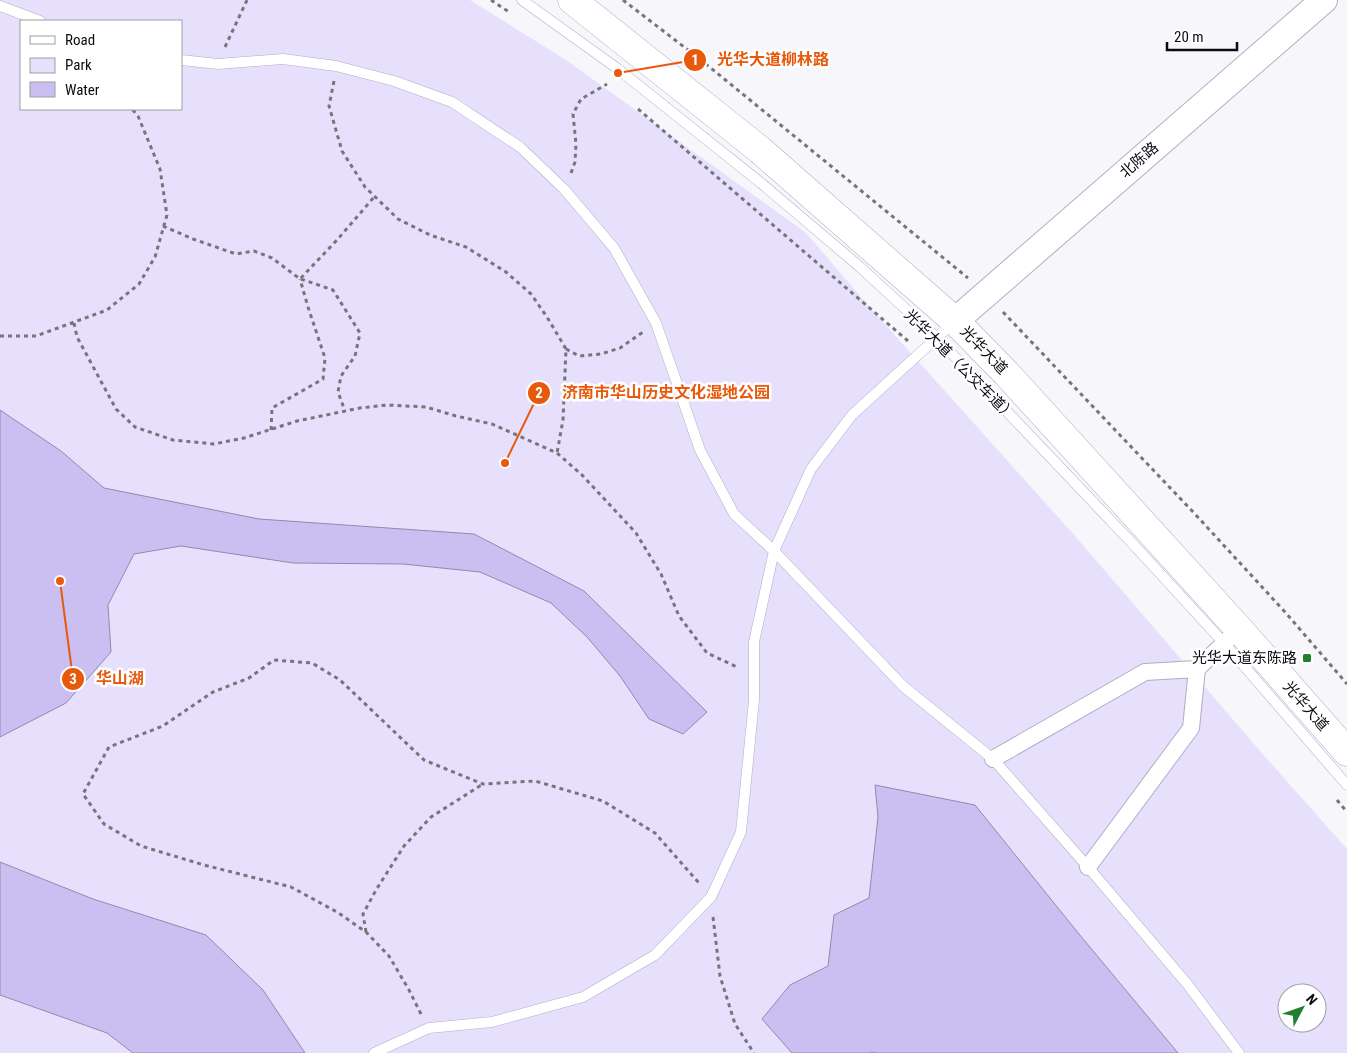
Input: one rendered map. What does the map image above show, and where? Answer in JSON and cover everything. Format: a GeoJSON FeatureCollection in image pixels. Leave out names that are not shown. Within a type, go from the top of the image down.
{"type":"FeatureCollection","features":[{"type":"Feature","properties":{"kind":"main road","name":"光华大道"},"geometry":{"type":"LineString","coordinates":[[572,0],[760,150],[946,329],[1007,374],[1232,636],[1347,752]]}},
{"type":"Feature","properties":{"kind":"street","name":"北陈路"},"geometry":{"type":"LineString","coordinates":[[946,329],[1324,0]]}},
{"type":"Feature","properties":{"kind":"street"},"geometry":{"type":"LineString","coordinates":[[993,759],[1145,672],[1196,669],[1232,636]]}},
{"type":"Feature","properties":{"kind":"street"},"geometry":{"type":"LineString","coordinates":[[1088,867],[1191,728],[1196,669]]}},
{"type":"Feature","properties":{"kind":"lane","name":"光华大道（公交车道）"},"geometry":{"type":"LineString","coordinates":[[522,0],[618,69],[761,183],[860,267],[946,329]]}},
{"type":"Feature","properties":{"kind":"lane"},"geometry":{"type":"LineString","coordinates":[[0,6],[37,20]]}},
{"type":"Feature","properties":{"kind":"lane"},"geometry":{"type":"LineString","coordinates":[[182,60],[218,64],[283,59],[336,66],[394,81],[452,102],[520,147],[564,189],[614,248],[656,323],[700,450],[734,514],[774,551],[903,686],[993,759],[1188,985],[1240,1053]]}},
{"type":"Feature","properties":{"kind":"lane"},"geometry":{"type":"LineString","coordinates":[[374,1053],[428,1028],[492,1022],[583,998],[655,955],[711,897],[740,832],[754,700],[754,642],[774,551],[811,469],[852,415],[946,329]]}},
{"type":"Feature","properties":{"kind":"lane"},"geometry":{"type":"LineString","coordinates":[[1232,636],[1347,785]]}},
{"type":"Feature","properties":{"kind":"path"},"geometry":{"type":"LineString","coordinates":[[218,64],[247,0]]}},
{"type":"Feature","properties":{"kind":"path"},"geometry":{"type":"LineString","coordinates":[[491,0],[513,15]]}},
{"type":"Feature","properties":{"kind":"path"},"geometry":{"type":"LineString","coordinates":[[336,66],[329,106],[342,151],[365,187],[398,219],[430,235],[466,247],[506,272],[531,294],[566,349],[579,356],[601,354],[620,348],[656,323]]}},
{"type":"Feature","properties":{"kind":"path"},"geometry":{"type":"LineString","coordinates":[[564,189],[575,162],[576,144],[572,114],[581,99],[607,84],[612,88]]}},
{"type":"Feature","properties":{"kind":"path"},"geometry":{"type":"LineString","coordinates":[[637,108],[921,351]]}},
{"type":"Feature","properties":{"kind":"path"},"geometry":{"type":"LineString","coordinates":[[0,336],[36,336],[107,310],[138,284],[155,257],[166,215],[160,169],[138,116],[133,110]]}},
{"type":"Feature","properties":{"kind":"path"},"geometry":{"type":"LineString","coordinates":[[300,279],[375,196]]}},
{"type":"Feature","properties":{"kind":"path"},"geometry":{"type":"LineString","coordinates":[[163,226],[236,254],[254,251],[272,258],[300,279],[333,290],[360,333],[355,356],[341,376],[338,392],[345,412]]}},
{"type":"Feature","properties":{"kind":"path"},"geometry":{"type":"LineString","coordinates":[[271,430],[272,408],[323,379],[325,358],[300,279]]}},
{"type":"Feature","properties":{"kind":"path"},"geometry":{"type":"LineString","coordinates":[[74,323],[77,337],[116,410],[135,427],[173,440],[214,444],[244,438],[298,421],[386,404],[426,407],[492,424],[557,452],[582,475],[636,533],[661,574],[679,616],[706,653],[754,674]]}},
{"type":"Feature","properties":{"kind":"path"},"geometry":{"type":"LineString","coordinates":[[557,452],[563,420],[566,349]]}},
{"type":"Feature","properties":{"kind":"path"},"geometry":{"type":"LineString","coordinates":[[428,1028],[389,956],[366,932],[337,912],[290,887],[204,865],[141,846],[104,824],[82,794],[109,747],[162,726],[213,692],[249,678],[274,660],[312,663],[340,680],[424,760],[483,784],[534,781],[603,801],[655,833],[711,897],[720,976],[735,1024],[754,1053]]}},
{"type":"Feature","properties":{"kind":"path"},"geometry":{"type":"LineString","coordinates":[[366,932],[363,914],[404,846],[431,817],[483,784]]}},
{"type":"Feature","properties":{"kind":"path"},"geometry":{"type":"LineString","coordinates":[[1335,798],[1347,812]]}},
{"type":"Feature","properties":{"kind":"green space"},"geometry":{"type":"Polygon","coordinates":[[[0,0],[470,0],[566,60],[805,232],[874,312],[1075,536],[1347,849],[1347,1053],[0,1053],[0,0]]]}},
{"type":"Feature","properties":{"kind":"water"},"geometry":{"type":"Polygon","coordinates":[[[0,410],[61,451],[104,488],[259,519],[474,534],[584,591],[707,712],[683,734],[649,719],[620,676],[587,637],[551,603],[480,572],[403,564],[293,563],[181,546],[134,554],[108,605],[111,652],[66,703],[0,737],[0,410]]]}},
{"type":"Feature","properties":{"kind":"water"},"geometry":{"type":"Polygon","coordinates":[[[875,785],[975,805],[1178,1053],[792,1053],[762,1019],[790,985],[828,966],[834,915],[869,898],[878,817],[875,785]]]}},
{"type":"Feature","properties":{"kind":"water"},"geometry":{"type":"Polygon","coordinates":[[[0,862],[93,899],[206,935],[263,990],[305,1053],[133,1053],[107,1033],[0,995],[0,862]]]}},
{"type":"Feature","properties":{"kind":"place","name":"光华大道柳林路"},"geometry":{"type":"Point","coordinates":[618,73]}},
{"type":"Feature","properties":{"kind":"place","name":"济南市华山历史文化湿地公园"},"geometry":{"type":"Point","coordinates":[505,463]}},
{"type":"Feature","properties":{"kind":"place","name":"华山湖"},"geometry":{"type":"Point","coordinates":[60,581]}},
{"type":"Feature","properties":{"kind":"place","name":"光华大道东陈路"},"geometry":{"type":"Point","coordinates":[1307,658]}}]}
